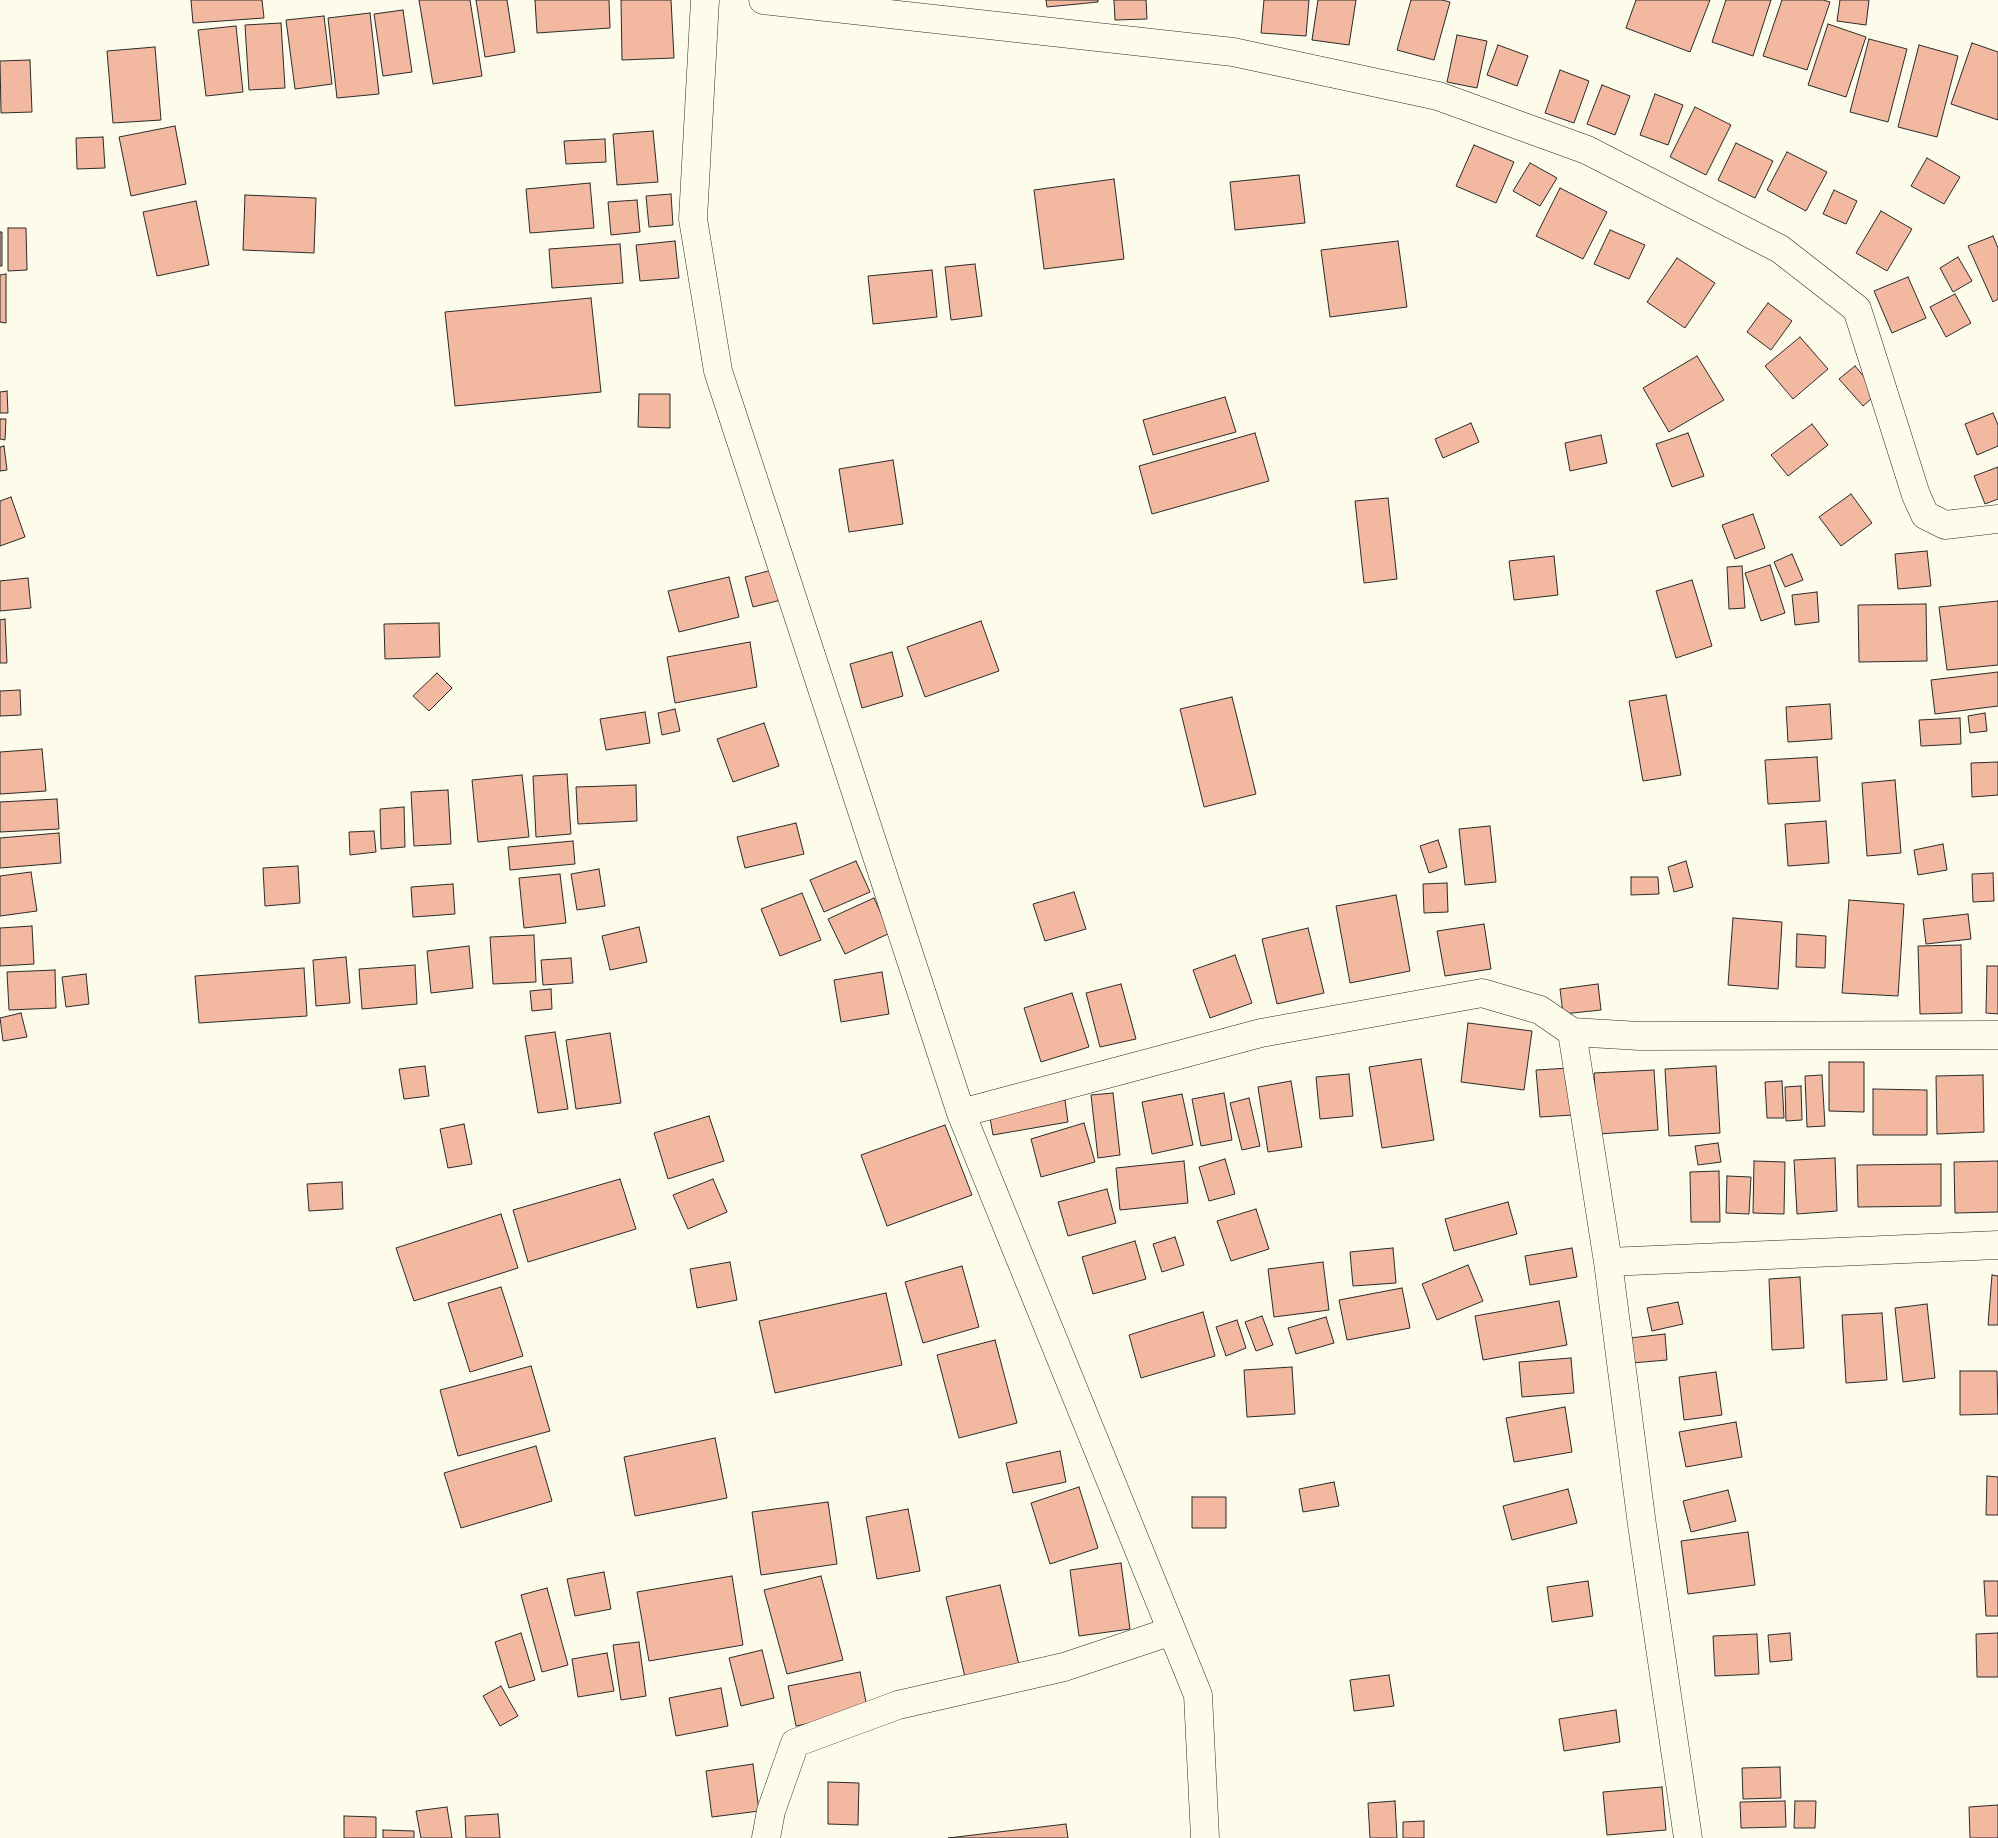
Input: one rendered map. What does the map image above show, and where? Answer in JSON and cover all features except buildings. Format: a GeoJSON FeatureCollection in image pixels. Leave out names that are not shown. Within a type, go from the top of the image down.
{"type":"FeatureCollection","features":[{"type":"Feature","properties":{"kind":"street"},"geometry":{"type":"LineString","coordinates":[[705,0],[693,219],[718,372],[961,1113],[1198,1695],[1204,1838]]}},
{"type":"Feature","properties":{"kind":"street"},"geometry":{"type":"LineString","coordinates":[[763,0],[1233,52],[1438,96],[1587,150],[1780,249],[1858,309],[1916,495],[1925,514],[1944,525],[1998,519]]}},
{"type":"Feature","properties":{"kind":"street"},"geometry":{"type":"LineString","coordinates":[[961,1113],[1261,1033],[1482,993],[1540,1010],[1572,1032],[1640,1036],[1998,1035]]}},
{"type":"Feature","properties":{"kind":"street"},"geometry":{"type":"LineString","coordinates":[[1572,1032],[1608,1262],[1642,1525],[1688,1838]]}},
{"type":"Feature","properties":{"kind":"street"},"geometry":{"type":"LineString","coordinates":[[1608,1262],[1998,1245]]}},
{"type":"Feature","properties":{"kind":"street"},"geometry":{"type":"LineString","coordinates":[[766,1838],[771,1811],[795,1744],[898,1705],[1064,1666],[1172,1631]]}}]}
